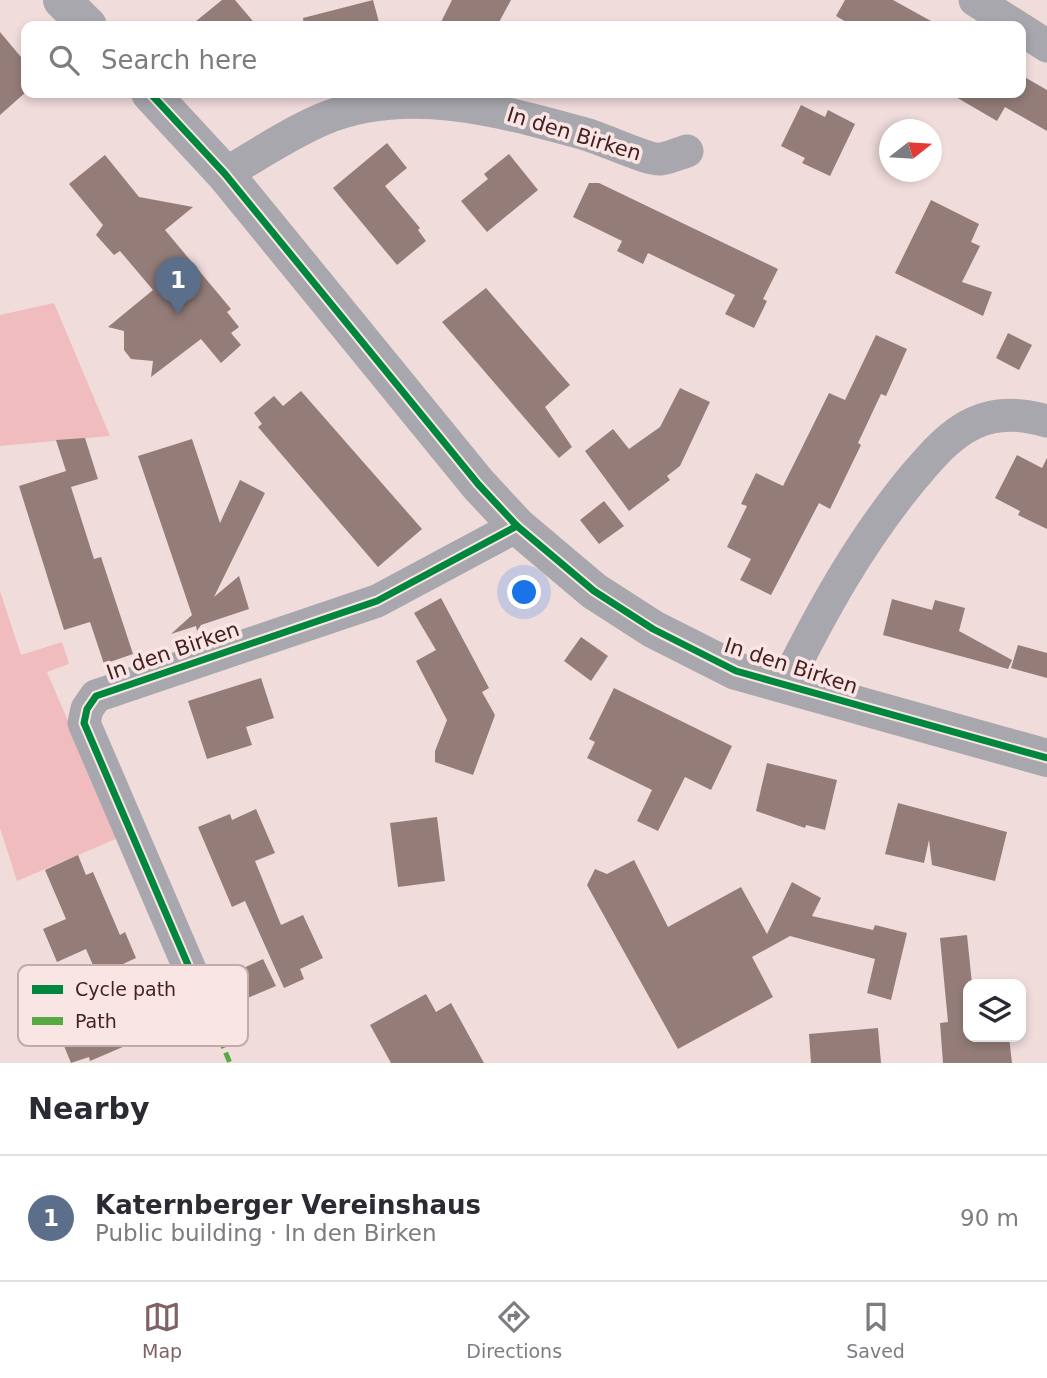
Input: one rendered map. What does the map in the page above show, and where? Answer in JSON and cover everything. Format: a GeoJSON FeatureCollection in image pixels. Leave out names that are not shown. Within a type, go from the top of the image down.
{"type":"FeatureCollection","features":[{"type":"Feature","properties":{"kind":"street"},"geometry":{"type":"LineString","coordinates":[[62,0],[83,21]]}},
{"type":"Feature","properties":{"kind":"street"},"geometry":{"type":"LineString","coordinates":[[975,0],[1008,21]]}},
{"type":"Feature","properties":{"kind":"street"},"geometry":{"type":"LineString","coordinates":[[1026,32],[1047,46]]}},
{"type":"Feature","properties":{"kind":"street","name":"In den Birken"},"geometry":{"type":"LineString","coordinates":[[155,98],[225,174],[478,484],[517,526],[594,591],[653,629],[736,671],[1047,758]]}},
{"type":"Feature","properties":{"kind":"street","name":"In den Birken"},"geometry":{"type":"LineString","coordinates":[[225,174],[325,118],[367,107],[414,103],[465,106],[511,114],[596,137],[659,160],[687,151]]}},
{"type":"Feature","properties":{"kind":"street","name":"In den Birken"},"geometry":{"type":"LineString","coordinates":[[785,685],[832,592],[879,519],[929,459],[953,435],[991,417],[1011,414],[1047,421]]}},
{"type":"Feature","properties":{"kind":"street","name":"In den Birken"},"geometry":{"type":"LineString","coordinates":[[188,965],[84,723],[86,709],[96,696],[377,601],[517,526]]}},
{"type":"Feature","properties":{"kind":"shaded area"},"geometry":{"type":"Polygon","coordinates":[[[54,303],[110,436],[0,446],[0,315],[54,303]]]}},
{"type":"Feature","properties":{"kind":"shaded area"},"geometry":{"type":"Polygon","coordinates":[[[0,591],[21,655],[62,642],[69,664],[47,672],[118,838],[17,881],[0,828],[0,591]]]}},
{"type":"Feature","properties":{"kind":"building"},"geometry":{"type":"Polygon","coordinates":[[[222,0],[235,0],[253,21],[196,21],[222,0]]]}},
{"type":"Feature","properties":{"kind":"building"},"geometry":{"type":"Polygon","coordinates":[[[373,0],[379,21],[303,21],[303,18],[373,0]]]}},
{"type":"Feature","properties":{"kind":"building"},"geometry":{"type":"Polygon","coordinates":[[[452,0],[511,0],[500,21],[442,21],[452,0]]]}},
{"type":"Feature","properties":{"kind":"building"},"geometry":{"type":"Polygon","coordinates":[[[845,0],[893,0],[931,21],[844,21],[836,16],[845,0]]]}},
{"type":"Feature","properties":{"kind":"building"},"geometry":{"type":"Polygon","coordinates":[[[0,32],[21,57],[21,96],[0,115],[0,32]]]}},
{"type":"Feature","properties":{"kind":"building"},"geometry":{"type":"Polygon","coordinates":[[[1026,78],[1047,90],[1047,131],[1005,107],[997,121],[958,98],[1026,98],[1026,78]]]}},
{"type":"Feature","properties":{"kind":"building"},"geometry":{"type":"Polygon","coordinates":[[[801,105],[825,117],[828,110],[855,124],[830,176],[802,163],[805,158],[781,146],[801,105]]]}},
{"type":"Feature","properties":{"kind":"building"},"geometry":{"type":"Polygon","coordinates":[[[387,143],[407,168],[385,186],[420,228],[418,230],[426,241],[397,265],[333,188],[387,143]]]}},
{"type":"Feature","properties":{"kind":"building"},"geometry":{"type":"Polygon","coordinates":[[[509,154],[538,190],[487,232],[461,201],[488,179],[484,174],[509,154]]]}},
{"type":"Feature","properties":{"kind":"building"},"geometry":{"type":"Polygon","coordinates":[[[105,155],[139,197],[193,207],[165,230],[231,309],[227,312],[239,327],[231,333],[241,345],[221,363],[201,339],[151,377],[153,361],[131,359],[124,350],[124,331],[108,327],[153,290],[120,251],[114,255],[96,235],[103,225],[69,184],[105,155]]]}},
{"type":"Feature","properties":{"kind":"building"},"geometry":{"type":"Polygon","coordinates":[[[589,183],[599,183],[778,269],[763,299],[767,301],[754,328],[725,314],[735,295],[648,253],[643,264],[617,251],[622,241],[573,217],[589,183]]]}},
{"type":"Feature","properties":{"kind":"building"},"geometry":{"type":"Polygon","coordinates":[[[931,200],[979,224],[971,242],[980,246],[962,282],[992,292],[983,316],[895,273],[931,200]]]}},
{"type":"Feature","properties":{"kind":"building"},"geometry":{"type":"Polygon","coordinates":[[[486,288],[570,385],[545,407],[572,447],[559,458],[442,322],[486,288]]]}},
{"type":"Feature","properties":{"kind":"building"},"geometry":{"type":"Polygon","coordinates":[[[1008,333],[1032,345],[1019,370],[996,358],[1008,333]]]}},
{"type":"Feature","properties":{"kind":"building"},"geometry":{"type":"Polygon","coordinates":[[[876,335],[907,349],[886,396],[881,394],[858,443],[861,445],[830,509],[819,503],[771,595],[740,580],[751,559],[727,547],[747,506],[741,504],[756,473],[783,486],[829,393],[845,400],[876,335]]]}},
{"type":"Feature","properties":{"kind":"building"},"geometry":{"type":"Polygon","coordinates":[[[680,388],[710,402],[680,466],[667,476],[670,480],[629,511],[585,451],[613,429],[629,449],[660,427],[680,388]]]}},
{"type":"Feature","properties":{"kind":"building"},"geometry":{"type":"Polygon","coordinates":[[[301,391],[422,529],[378,567],[258,427],[262,424],[254,413],[274,396],[283,406],[301,391]]]}},
{"type":"Feature","properties":{"kind":"building"},"geometry":{"type":"Polygon","coordinates":[[[85,438],[98,479],[71,487],[94,559],[101,557],[133,654],[104,664],[90,622],[64,630],[19,486],[66,471],[56,440],[85,438]]]}},
{"type":"Feature","properties":{"kind":"building"},"geometry":{"type":"Polygon","coordinates":[[[192,439],[220,523],[240,480],[265,493],[214,597],[239,576],[249,609],[201,625],[197,631],[196,626],[171,634],[192,615],[138,456],[192,439]]]}},
{"type":"Feature","properties":{"kind":"building"},"geometry":{"type":"Polygon","coordinates":[[[1017,455],[1042,468],[1047,458],[1047,529],[1018,515],[1020,511],[995,498],[1017,455]]]}},
{"type":"Feature","properties":{"kind":"building"},"geometry":{"type":"Polygon","coordinates":[[[604,501],[624,526],[599,544],[580,520],[604,501]]]}},
{"type":"Feature","properties":{"kind":"building"},"geometry":{"type":"Polygon","coordinates":[[[441,598],[489,688],[482,692],[495,715],[473,775],[435,762],[435,751],[447,720],[416,661],[436,650],[414,613],[441,598]]]}},
{"type":"Feature","properties":{"kind":"building"},"geometry":{"type":"Polygon","coordinates":[[[892,599],[932,610],[935,600],[965,608],[959,631],[1012,660],[1008,669],[883,635],[892,599]]]}},
{"type":"Feature","properties":{"kind":"building"},"geometry":{"type":"Polygon","coordinates":[[[581,637],[608,656],[591,681],[564,661],[581,637]]]}},
{"type":"Feature","properties":{"kind":"building"},"geometry":{"type":"Polygon","coordinates":[[[1018,645],[1047,653],[1047,678],[1011,668],[1018,645]]]}},
{"type":"Feature","properties":{"kind":"building"},"geometry":{"type":"Polygon","coordinates":[[[261,678],[274,718],[246,727],[252,745],[207,759],[188,701],[261,678]]]}},
{"type":"Feature","properties":{"kind":"building"},"geometry":{"type":"Polygon","coordinates":[[[614,688],[732,746],[711,790],[685,777],[658,831],[637,821],[652,790],[587,758],[595,742],[589,739],[614,688]]]}},
{"type":"Feature","properties":{"kind":"building"},"geometry":{"type":"Polygon","coordinates":[[[767,763],[837,780],[825,830],[806,825],[805,828],[756,811],[767,763]]]}},
{"type":"Feature","properties":{"kind":"building"},"geometry":{"type":"Polygon","coordinates":[[[898,803],[1007,832],[995,881],[932,865],[929,840],[924,863],[885,854],[898,803]]]}},
{"type":"Feature","properties":{"kind":"building"},"geometry":{"type":"Polygon","coordinates":[[[256,809],[275,853],[255,861],[281,925],[303,915],[323,958],[300,969],[304,979],[284,988],[245,901],[232,907],[198,827],[230,814],[232,820],[256,809]]]}},
{"type":"Feature","properties":{"kind":"building"},"geometry":{"type":"Polygon","coordinates":[[[437,817],[445,881],[398,887],[390,823],[437,817]]]}},
{"type":"Feature","properties":{"kind":"building"},"geometry":{"type":"Polygon","coordinates":[[[78,855],[86,875],[93,872],[120,935],[125,932],[136,958],[123,965],[93,965],[86,949],[57,962],[43,929],[66,919],[45,870],[78,855]]]}},
{"type":"Feature","properties":{"kind":"building"},"geometry":{"type":"Polygon","coordinates":[[[634,860],[668,927],[741,887],[767,934],[792,882],[821,898],[812,916],[873,930],[875,925],[907,933],[891,1000],[867,993],[875,959],[790,936],[752,957],[773,997],[678,1049],[587,885],[595,869],[607,874],[634,860]]]}},
{"type":"Feature","properties":{"kind":"building"},"geometry":{"type":"Polygon","coordinates":[[[967,935],[971,979],[963,979],[963,1042],[1010,1042],[1012,1063],[943,1063],[940,1023],[948,1022],[940,938],[967,935]]]}},
{"type":"Feature","properties":{"kind":"building"},"geometry":{"type":"Polygon","coordinates":[[[263,959],[276,986],[248,998],[248,966],[263,959]]]}},
{"type":"Feature","properties":{"kind":"building"},"geometry":{"type":"Polygon","coordinates":[[[426,994],[436,1012],[451,1003],[484,1063],[391,1063],[370,1025],[426,994]]]}},
{"type":"Feature","properties":{"kind":"building"},"geometry":{"type":"Polygon","coordinates":[[[878,1028],[881,1063],[811,1063],[809,1034],[878,1028]]]}},
{"type":"Feature","properties":{"kind":"building"},"geometry":{"type":"Polygon","coordinates":[[[64,1046],[125,1046],[90,1061],[89,1057],[71,1063],[64,1046]]]}},
{"type":"Feature","properties":{"kind":"marked path"},"geometry":{"type":"LineString","coordinates":[[223,1046],[230,1063]]}},
{"type":"Feature","properties":{"kind":"cycle path"},"geometry":{"type":"LineString","coordinates":[[155,98],[225,174],[478,484],[517,526],[594,591],[653,629],[736,671],[1047,758]]}},
{"type":"Feature","properties":{"kind":"cycle path"},"geometry":{"type":"LineString","coordinates":[[188,965],[84,723],[87,709],[96,696],[377,601],[517,526]]}},
{"type":"Feature","properties":{"kind":"place","name":"Katernberger Vereinshaus"},"geometry":{"type":"Point","coordinates":[178,315]}}]}
